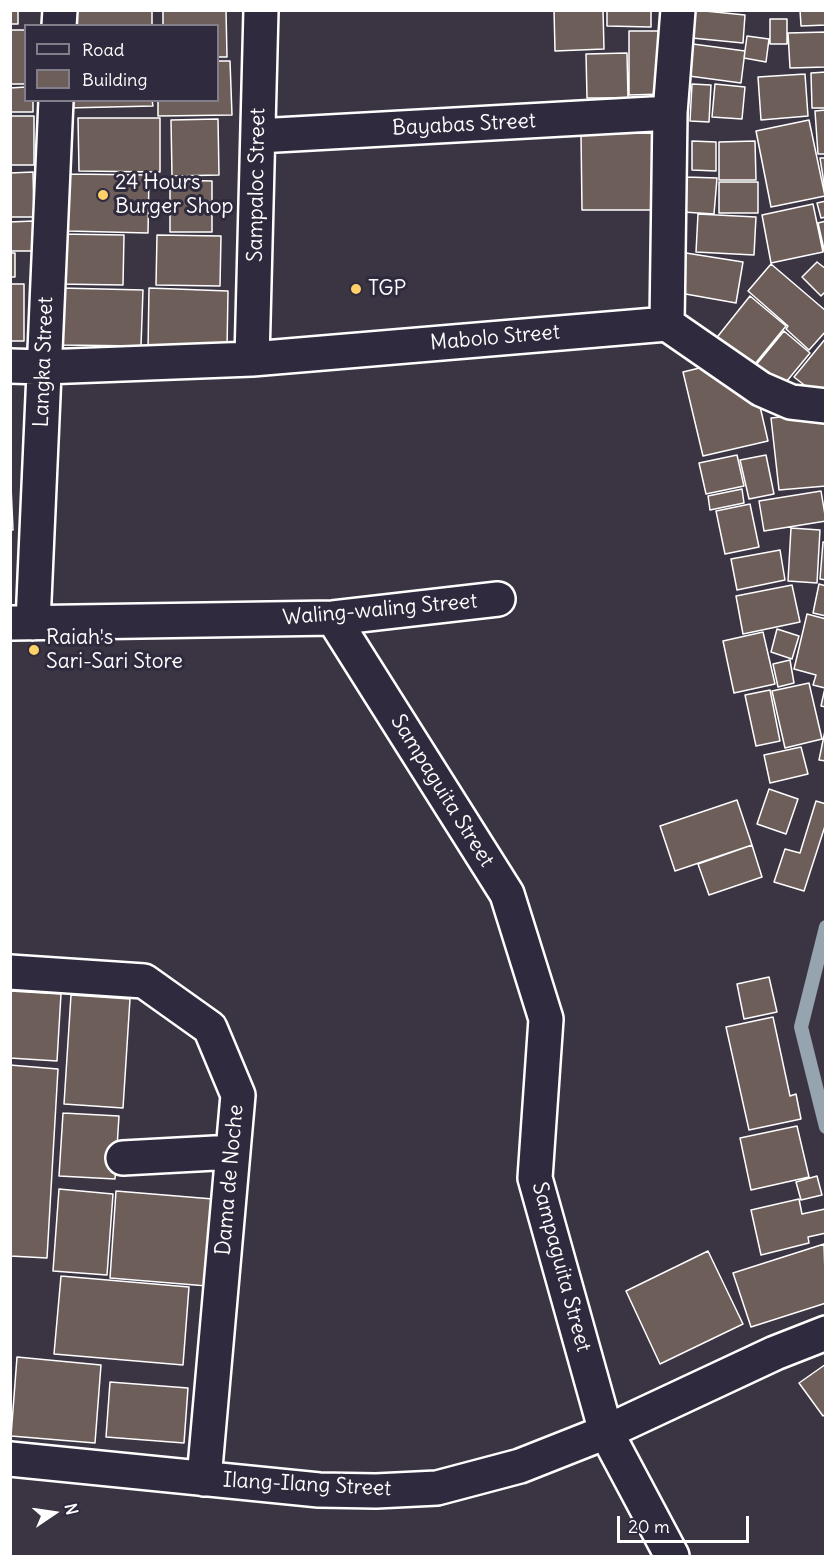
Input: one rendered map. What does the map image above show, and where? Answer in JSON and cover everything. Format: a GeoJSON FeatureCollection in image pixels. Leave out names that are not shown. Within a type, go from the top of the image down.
{"type":"FeatureCollection","features":[{"type":"Feature","properties":{"kind":"street","name":"Sampaloc Street"},"geometry":{"type":"LineString","coordinates":[[252,359],[261,10]]}},
{"type":"Feature","properties":{"kind":"street"},"geometry":{"type":"LineString","coordinates":[[678,10],[670,113],[667,324],[761,389],[791,402],[825,406]]}},
{"type":"Feature","properties":{"kind":"street","name":"Langka Street"},"geometry":{"type":"LineString","coordinates":[[22,623],[44,367],[56,102]]}},
{"type":"Feature","properties":{"kind":"street","name":"Bayabas Street"},"geometry":{"type":"LineString","coordinates":[[258,136],[670,113]]}},
{"type":"Feature","properties":{"kind":"street","name":"Mabolo Street"},"geometry":{"type":"LineString","coordinates":[[10,366],[44,367],[252,359],[667,324]]}},
{"type":"Feature","properties":{"kind":"street","name":"Waling-waling Street"},"geometry":{"type":"LineString","coordinates":[[22,623],[333,618],[498,599]]}},
{"type":"Feature","properties":{"kind":"street","name":"Sampaguita Street"},"geometry":{"type":"LineString","coordinates":[[333,618],[507,894],[546,1019],[535,1178],[606,1432],[672,1557]]}},
{"type":"Feature","properties":{"kind":"street","name":"Dama de Noche"},"geometry":{"type":"LineString","coordinates":[[10,972],[144,981],[210,1028],[238,1095],[204,1479]]}},
{"type":"Feature","properties":{"kind":"street"},"geometry":{"type":"LineString","coordinates":[[123,1158],[233,1152]]}},
{"type":"Feature","properties":{"kind":"street","name":"Ilang-Ilang Street"},"geometry":{"type":"LineString","coordinates":[[10,1459],[319,1490],[376,1491],[437,1488],[520,1466],[606,1432],[774,1353],[825,1333]]}},
{"type":"Feature","properties":{"kind":"building"},"geometry":{"type":"Polygon","coordinates":[[[10,10],[18,10],[18,24],[10,24],[10,10]]]}},
{"type":"Feature","properties":{"kind":"building"},"geometry":{"type":"Polygon","coordinates":[[[69,10],[152,10],[152,24],[69,24],[69,10]]]}},
{"type":"Feature","properties":{"kind":"building"},"geometry":{"type":"Polygon","coordinates":[[[163,10],[226,10],[227,57],[219,57],[219,24],[163,24],[163,10]]]}},
{"type":"Feature","properties":{"kind":"building"},"geometry":{"type":"Polygon","coordinates":[[[554,10],[603,10],[604,49],[555,51],[554,10]]]}},
{"type":"Feature","properties":{"kind":"building"},"geometry":{"type":"Polygon","coordinates":[[[607,10],[651,10],[651,27],[607,26],[607,10]]]}},
{"type":"Feature","properties":{"kind":"building"},"geometry":{"type":"Polygon","coordinates":[[[695,10],[745,15],[743,43],[692,38],[695,10]]]}},
{"type":"Feature","properties":{"kind":"building"},"geometry":{"type":"Polygon","coordinates":[[[800,10],[826,10],[826,25],[801,26],[800,10]]]}},
{"type":"Feature","properties":{"kind":"building"},"geometry":{"type":"Polygon","coordinates":[[[770,19],[787,19],[787,44],[770,44],[770,19]]]}},
{"type":"Feature","properties":{"kind":"building"},"geometry":{"type":"Polygon","coordinates":[[[10,30],[24,30],[24,84],[10,84],[10,30]]]}},
{"type":"Feature","properties":{"kind":"building"},"geometry":{"type":"Polygon","coordinates":[[[629,31],[664,31],[664,94],[629,95],[629,31]]]}},
{"type":"Feature","properties":{"kind":"building"},"geometry":{"type":"Polygon","coordinates":[[[826,32],[826,67],[790,68],[788,33],[826,32]]]}},
{"type":"Feature","properties":{"kind":"building"},"geometry":{"type":"Polygon","coordinates":[[[747,36],[769,39],[766,62],[744,58],[747,36]]]}},
{"type":"Feature","properties":{"kind":"building"},"geometry":{"type":"Polygon","coordinates":[[[693,44],[745,51],[741,83],[689,76],[693,44]]]}},
{"type":"Feature","properties":{"kind":"building"},"geometry":{"type":"Polygon","coordinates":[[[627,53],[628,98],[587,98],[586,54],[627,53]]]}},
{"type":"Feature","properties":{"kind":"building"},"geometry":{"type":"Polygon","coordinates":[[[219,61],[230,61],[232,115],[158,116],[158,102],[219,102],[219,61]]]}},
{"type":"Feature","properties":{"kind":"building"},"geometry":{"type":"Polygon","coordinates":[[[826,72],[826,108],[812,108],[811,73],[826,72]]]}},
{"type":"Feature","properties":{"kind":"building"},"geometry":{"type":"Polygon","coordinates":[[[805,74],[808,116],[761,120],[758,77],[805,74]]]}},
{"type":"Feature","properties":{"kind":"building"},"geometry":{"type":"Polygon","coordinates":[[[692,84],[711,85],[709,122],[690,121],[692,84]]]}},
{"type":"Feature","properties":{"kind":"building"},"geometry":{"type":"Polygon","coordinates":[[[715,84],[745,87],[742,119],[712,117],[715,84]]]}},
{"type":"Feature","properties":{"kind":"building"},"geometry":{"type":"Polygon","coordinates":[[[24,87],[24,102],[33,102],[33,112],[10,112],[10,88],[24,87]]]}},
{"type":"Feature","properties":{"kind":"building"},"geometry":{"type":"Polygon","coordinates":[[[67,102],[152,102],[153,106],[67,108],[67,102]]]}},
{"type":"Feature","properties":{"kind":"building"},"geometry":{"type":"Polygon","coordinates":[[[826,110],[826,154],[818,154],[815,111],[826,110]]]}},
{"type":"Feature","properties":{"kind":"building"},"geometry":{"type":"Polygon","coordinates":[[[10,116],[34,116],[34,165],[10,165],[10,116]]]}},
{"type":"Feature","properties":{"kind":"building"},"geometry":{"type":"Polygon","coordinates":[[[78,118],[160,118],[160,172],[79,171],[78,118]]]}},
{"type":"Feature","properties":{"kind":"building"},"geometry":{"type":"Polygon","coordinates":[[[218,119],[219,175],[172,176],[171,120],[218,119]]]}},
{"type":"Feature","properties":{"kind":"building"},"geometry":{"type":"Polygon","coordinates":[[[809,120],[825,196],[771,207],[756,131],[809,120]]]}},
{"type":"Feature","properties":{"kind":"building"},"geometry":{"type":"Polygon","coordinates":[[[657,133],[657,210],[582,210],[581,134],[657,133]]]}},
{"type":"Feature","properties":{"kind":"building"},"geometry":{"type":"Polygon","coordinates":[[[692,141],[716,142],[716,171],[692,170],[692,141]]]}},
{"type":"Feature","properties":{"kind":"building"},"geometry":{"type":"Polygon","coordinates":[[[755,141],[756,180],[719,180],[719,142],[755,141]]]}},
{"type":"Feature","properties":{"kind":"building"},"geometry":{"type":"Polygon","coordinates":[[[820,158],[826,158],[826,190],[825,190],[820,158]]]}},
{"type":"Feature","properties":{"kind":"building"},"geometry":{"type":"Polygon","coordinates":[[[33,172],[34,217],[10,217],[10,173],[33,172]]]}},
{"type":"Feature","properties":{"kind":"building"},"geometry":{"type":"Polygon","coordinates":[[[69,174],[149,175],[148,233],[68,231],[69,174]]]}},
{"type":"Feature","properties":{"kind":"building"},"geometry":{"type":"Polygon","coordinates":[[[686,177],[717,178],[714,214],[683,212],[686,177]]]}},
{"type":"Feature","properties":{"kind":"building"},"geometry":{"type":"Polygon","coordinates":[[[170,180],[212,181],[212,232],[170,232],[170,180]]]}},
{"type":"Feature","properties":{"kind":"building"},"geometry":{"type":"Polygon","coordinates":[[[719,182],[758,182],[758,213],[719,213],[719,182]]]}},
{"type":"Feature","properties":{"kind":"building"},"geometry":{"type":"Polygon","coordinates":[[[826,201],[826,217],[821,218],[817,203],[826,201]]]}},
{"type":"Feature","properties":{"kind":"building"},"geometry":{"type":"Polygon","coordinates":[[[813,204],[823,252],[771,263],[762,215],[813,204]]]}},
{"type":"Feature","properties":{"kind":"building"},"geometry":{"type":"Polygon","coordinates":[[[698,214],[756,217],[754,255],[696,252],[698,214]]]}},
{"type":"Feature","properties":{"kind":"building"},"geometry":{"type":"Polygon","coordinates":[[[33,221],[33,251],[10,251],[10,222],[33,221]]]}},
{"type":"Feature","properties":{"kind":"building"},"geometry":{"type":"Polygon","coordinates":[[[826,221],[826,258],[818,223],[826,221]]]}},
{"type":"Feature","properties":{"kind":"building"},"geometry":{"type":"Polygon","coordinates":[[[59,234],[124,235],[123,285],[57,284],[59,234]]]}},
{"type":"Feature","properties":{"kind":"building"},"geometry":{"type":"Polygon","coordinates":[[[157,235],[221,236],[220,286],[156,285],[157,235]]]}},
{"type":"Feature","properties":{"kind":"building"},"geometry":{"type":"Polygon","coordinates":[[[10,253],[15,253],[15,277],[10,277],[10,253]]]}},
{"type":"Feature","properties":{"kind":"building"},"geometry":{"type":"Polygon","coordinates":[[[686,253],[743,262],[736,303],[680,293],[686,253]]]}},
{"type":"Feature","properties":{"kind":"building"},"geometry":{"type":"Polygon","coordinates":[[[817,262],[826,269],[826,291],[821,296],[802,277],[817,262]]]}},
{"type":"Feature","properties":{"kind":"building"},"geometry":{"type":"Polygon","coordinates":[[[771,264],[826,311],[826,331],[809,350],[786,329],[788,326],[748,291],[771,264]]]}},
{"type":"Feature","properties":{"kind":"building"},"geometry":{"type":"Polygon","coordinates":[[[10,284],[24,284],[24,341],[10,341],[10,284]]]}},
{"type":"Feature","properties":{"kind":"building"},"geometry":{"type":"Polygon","coordinates":[[[61,288],[143,290],[141,346],[60,345],[61,288]]]}},
{"type":"Feature","properties":{"kind":"building"},"geometry":{"type":"Polygon","coordinates":[[[149,288],[228,291],[227,350],[148,349],[149,288]]]}},
{"type":"Feature","properties":{"kind":"building"},"geometry":{"type":"Polygon","coordinates":[[[750,296],[786,326],[750,370],[714,341],[750,296]]]}},
{"type":"Feature","properties":{"kind":"building"},"geometry":{"type":"Polygon","coordinates":[[[784,331],[810,353],[777,393],[751,371],[784,331]]]}},
{"type":"Feature","properties":{"kind":"building"},"geometry":{"type":"Polygon","coordinates":[[[826,338],[826,402],[794,377],[826,338]]]}},
{"type":"Feature","properties":{"kind":"building"},"geometry":{"type":"Polygon","coordinates":[[[720,363],[756,389],[768,441],[703,456],[683,372],[720,363]]]}},
{"type":"Feature","properties":{"kind":"building"},"geometry":{"type":"Polygon","coordinates":[[[826,412],[826,486],[779,490],[771,418],[826,412]]]}},
{"type":"Feature","properties":{"kind":"building"},"geometry":{"type":"Polygon","coordinates":[[[737,455],[744,486],[706,494],[699,463],[737,455]]]}},
{"type":"Feature","properties":{"kind":"building"},"geometry":{"type":"Polygon","coordinates":[[[766,455],[774,494],[749,499],[740,460],[766,455]]]}},
{"type":"Feature","properties":{"kind":"building"},"geometry":{"type":"Polygon","coordinates":[[[10,464],[13,530],[10,530],[10,464]]]}},
{"type":"Feature","properties":{"kind":"building"},"geometry":{"type":"Polygon","coordinates":[[[742,489],[744,503],[710,510],[708,496],[742,489]]]}},
{"type":"Feature","properties":{"kind":"building"},"geometry":{"type":"Polygon","coordinates":[[[821,491],[826,521],[764,531],[759,501],[821,491]]]}},
{"type":"Feature","properties":{"kind":"building"},"geometry":{"type":"Polygon","coordinates":[[[750,504],[759,547],[725,554],[716,511],[750,504]]]}},
{"type":"Feature","properties":{"kind":"building"},"geometry":{"type":"Polygon","coordinates":[[[791,528],[820,530],[817,583],[788,581],[791,528]]]}},
{"type":"Feature","properties":{"kind":"building"},"geometry":{"type":"Polygon","coordinates":[[[823,542],[826,542],[826,580],[820,579],[823,542]]]}},
{"type":"Feature","properties":{"kind":"building"},"geometry":{"type":"Polygon","coordinates":[[[780,550],[785,580],[737,590],[731,559],[780,550]]]}},
{"type":"Feature","properties":{"kind":"building"},"geometry":{"type":"Polygon","coordinates":[[[819,584],[826,586],[826,616],[813,613],[819,584]]]}},
{"type":"Feature","properties":{"kind":"building"},"geometry":{"type":"Polygon","coordinates":[[[792,585],[800,622],[743,634],[736,596],[792,585]]]}},
{"type":"Feature","properties":{"kind":"building"},"geometry":{"type":"Polygon","coordinates":[[[807,614],[826,619],[826,707],[821,706],[825,688],[813,685],[816,675],[794,669],[807,614]]]}},
{"type":"Feature","properties":{"kind":"building"},"geometry":{"type":"Polygon","coordinates":[[[777,629],[799,636],[792,659],[771,652],[777,629]]]}},
{"type":"Feature","properties":{"kind":"building"},"geometry":{"type":"Polygon","coordinates":[[[763,632],[775,684],[734,693],[723,641],[763,632]]]}},
{"type":"Feature","properties":{"kind":"building"},"geometry":{"type":"Polygon","coordinates":[[[790,660],[794,683],[778,687],[773,664],[790,660]]]}},
{"type":"Feature","properties":{"kind":"building"},"geometry":{"type":"Polygon","coordinates":[[[809,683],[822,739],[785,748],[772,691],[809,683]]]}},
{"type":"Feature","properties":{"kind":"building"},"geometry":{"type":"Polygon","coordinates":[[[770,690],[780,741],[756,746],[745,695],[770,690]]]}},
{"type":"Feature","properties":{"kind":"building"},"geometry":{"type":"Polygon","coordinates":[[[826,726],[826,761],[819,760],[826,726]]]}},
{"type":"Feature","properties":{"kind":"building"},"geometry":{"type":"Polygon","coordinates":[[[801,747],[808,774],[770,783],[764,755],[801,747]]]}},
{"type":"Feature","properties":{"kind":"building"},"geometry":{"type":"Polygon","coordinates":[[[769,789],[798,799],[786,834],[757,824],[769,789]]]}},
{"type":"Feature","properties":{"kind":"building"},"geometry":{"type":"Polygon","coordinates":[[[737,800],[752,845],[675,871],[660,826],[737,800]]]}},
{"type":"Feature","properties":{"kind":"building"},"geometry":{"type":"Polygon","coordinates":[[[816,801],[826,804],[826,823],[804,891],[774,882],[785,849],[800,853],[816,801]]]}},
{"type":"Feature","properties":{"kind":"building"},"geometry":{"type":"Polygon","coordinates":[[[752,845],[762,877],[709,895],[698,864],[752,845]]]}},
{"type":"Feature","properties":{"kind":"building"},"geometry":{"type":"Polygon","coordinates":[[[769,977],[777,1012],[744,1019],[737,984],[769,977]]]}},
{"type":"Feature","properties":{"kind":"building"},"geometry":{"type":"Polygon","coordinates":[[[10,991],[61,994],[57,1061],[10,1058],[10,991]]]}},
{"type":"Feature","properties":{"kind":"building"},"geometry":{"type":"Polygon","coordinates":[[[71,995],[130,999],[123,1108],[64,1104],[71,995]]]}},
{"type":"Feature","properties":{"kind":"building"},"geometry":{"type":"Polygon","coordinates":[[[773,1017],[790,1096],[796,1094],[801,1119],[749,1130],[726,1027],[773,1017]]]}},
{"type":"Feature","properties":{"kind":"building"},"geometry":{"type":"Polygon","coordinates":[[[10,1065],[58,1069],[47,1258],[10,1256],[10,1065]]]}},
{"type":"Feature","properties":{"kind":"building"},"geometry":{"type":"Polygon","coordinates":[[[63,1113],[119,1116],[115,1179],[59,1176],[63,1113]]]}},
{"type":"Feature","properties":{"kind":"building"},"geometry":{"type":"Polygon","coordinates":[[[797,1126],[809,1177],[751,1190],[740,1138],[797,1126]]]}},
{"type":"Feature","properties":{"kind":"building"},"geometry":{"type":"Polygon","coordinates":[[[817,1176],[822,1195],[801,1200],[796,1182],[817,1176]]]}},
{"type":"Feature","properties":{"kind":"building"},"geometry":{"type":"Polygon","coordinates":[[[59,1189],[113,1194],[107,1275],[53,1271],[59,1189]]]}},
{"type":"Feature","properties":{"kind":"building"},"geometry":{"type":"Polygon","coordinates":[[[116,1191],[213,1199],[207,1286],[110,1278],[116,1191]]]}},
{"type":"Feature","properties":{"kind":"building"},"geometry":{"type":"Polygon","coordinates":[[[799,1199],[802,1214],[825,1209],[826,1233],[808,1237],[809,1243],[761,1255],[751,1210],[799,1199]]]}},
{"type":"Feature","properties":{"kind":"building"},"geometry":{"type":"Polygon","coordinates":[[[824,1244],[826,1303],[751,1327],[733,1273],[824,1244]]]}},
{"type":"Feature","properties":{"kind":"building"},"geometry":{"type":"Polygon","coordinates":[[[708,1251],[743,1324],[660,1364],[626,1291],[708,1251]]]}},
{"type":"Feature","properties":{"kind":"building"},"geometry":{"type":"Polygon","coordinates":[[[61,1276],[189,1287],[183,1365],[54,1354],[61,1276]]]}},
{"type":"Feature","properties":{"kind":"building"},"geometry":{"type":"Polygon","coordinates":[[[17,1357],[101,1365],[95,1443],[11,1436],[17,1357]]]}},
{"type":"Feature","properties":{"kind":"building"},"geometry":{"type":"Polygon","coordinates":[[[826,1364],[826,1414],[823,1416],[799,1383],[826,1364]]]}},
{"type":"Feature","properties":{"kind":"building"},"geometry":{"type":"Polygon","coordinates":[[[110,1382],[188,1388],[184,1443],[106,1437],[110,1382]]]}},
{"type":"Feature","properties":{"kind":"waterway"},"geometry":{"type":"LineString","coordinates":[[826,927],[801,1027],[826,1127]]}},
{"type":"Feature","properties":{"kind":"place","name":"24 Hours Burger Shop"},"geometry":{"type":"Point","coordinates":[103,195]}},
{"type":"Feature","properties":{"kind":"place","name":"TGP"},"geometry":{"type":"Point","coordinates":[356,289]}},
{"type":"Feature","properties":{"kind":"place","name":"Raiah's Sari-Sari Store"},"geometry":{"type":"Point","coordinates":[34,650]}}]}
